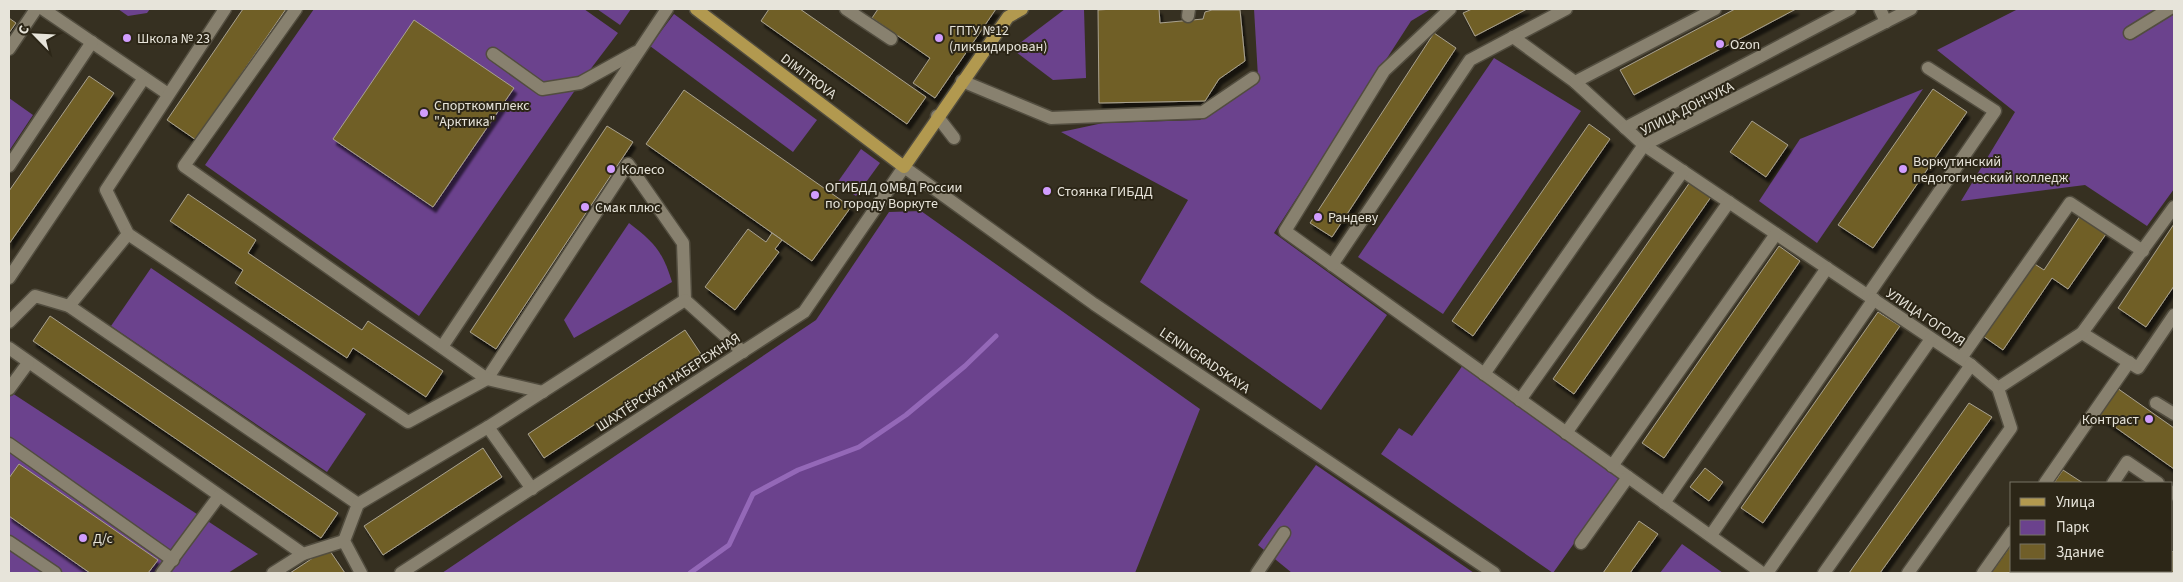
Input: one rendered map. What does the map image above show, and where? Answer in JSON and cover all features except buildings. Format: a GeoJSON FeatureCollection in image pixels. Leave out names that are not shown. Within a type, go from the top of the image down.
{"type":"FeatureCollection","features":[{"type":"Feature","properties":{"kind":"main road"},"geometry":{"type":"LineString","coordinates":[[904,166],[962,80],[1008,17],[1022,9]]}},
{"type":"Feature","properties":{"kind":"main road","name":"DIMITROVA"},"geometry":{"type":"LineString","coordinates":[[702,10],[904,166]]}},
{"type":"Feature","properties":{"kind":"street"},"geometry":{"type":"LineString","coordinates":[[9,49],[36,9]]}},
{"type":"Feature","properties":{"kind":"street"},"geometry":{"type":"LineString","coordinates":[[43,9],[168,94]]}},
{"type":"Feature","properties":{"kind":"street"},"geometry":{"type":"LineString","coordinates":[[225,9],[106,190],[128,234],[408,422],[487,379],[628,164],[683,243],[685,300],[743,352]]}},
{"type":"Feature","properties":{"kind":"street"},"geometry":{"type":"LineString","coordinates":[[296,9],[184,166],[487,379],[543,392]]}},
{"type":"Feature","properties":{"kind":"street"},"geometry":{"type":"LineString","coordinates":[[442,347],[666,9]]}},
{"type":"Feature","properties":{"kind":"street"},"geometry":{"type":"LineString","coordinates":[[846,9],[891,39]]}},
{"type":"Feature","properties":{"kind":"street"},"geometry":{"type":"LineString","coordinates":[[1450,9],[1384,71],[1285,231],[1762,573]]}},
{"type":"Feature","properties":{"kind":"street"},"geometry":{"type":"LineString","coordinates":[[1332,265],[1470,60],[1566,9]]}},
{"type":"Feature","properties":{"kind":"street"},"geometry":{"type":"LineString","coordinates":[[1575,82],[1715,9]]}},
{"type":"Feature","properties":{"kind":"street"},"geometry":{"type":"LineString","coordinates":[[1625,128],[1850,9]]}},
{"type":"Feature","properties":{"kind":"street"},"geometry":{"type":"LineString","coordinates":[[1880,9],[1886,22]]}},
{"type":"Feature","properties":{"kind":"street","name":"УЛИЦА ДОНЧУКА"},"geometry":{"type":"LineString","coordinates":[[1484,374],[1644,145],[1911,9]]}},
{"type":"Feature","properties":{"kind":"street"},"geometry":{"type":"LineString","coordinates":[[2130,33],[2169,9]]}},
{"type":"Feature","properties":{"kind":"street","name":"УЛИЦА ГОГОЛЯ"},"geometry":{"type":"LineString","coordinates":[[1513,37],[1575,82],[1644,145],[1966,362],[1998,388]]}},
{"type":"Feature","properties":{"kind":"street"},"geometry":{"type":"LineString","coordinates":[[9,166],[92,42]]}},
{"type":"Feature","properties":{"kind":"street"},"geometry":{"type":"LineString","coordinates":[[493,54],[542,88],[580,83],[639,50]]}},
{"type":"Feature","properties":{"kind":"street"},"geometry":{"type":"LineString","coordinates":[[1711,535],[1995,111],[1928,68]]}},
{"type":"Feature","properties":{"kind":"street"},"geometry":{"type":"LineString","coordinates":[[9,278],[144,78]]}},
{"type":"Feature","properties":{"kind":"street"},"geometry":{"type":"LineString","coordinates":[[962,80],[1051,118],[1203,112],[1253,78]]}},
{"type":"Feature","properties":{"kind":"street"},"geometry":{"type":"LineString","coordinates":[[937,116],[954,138]]}},
{"type":"Feature","properties":{"kind":"street","name":"ШАХТЁРСКАЯ НАБЕРЕЖНАЯ"},"geometry":{"type":"LineString","coordinates":[[401,573],[804,312],[904,166]]}},
{"type":"Feature","properties":{"kind":"street","name":"LENINGRADSKAYA"},"geometry":{"type":"LineString","coordinates":[[904,166],[1094,304],[1494,573]]}},
{"type":"Feature","properties":{"kind":"street"},"geometry":{"type":"LineString","coordinates":[[1520,400],[1683,171]]}},
{"type":"Feature","properties":{"kind":"street"},"geometry":{"type":"LineString","coordinates":[[1566,433],[1729,202]]}},
{"type":"Feature","properties":{"kind":"street"},"geometry":{"type":"LineString","coordinates":[[1824,573],[2070,203],[2143,251]]}},
{"type":"Feature","properties":{"kind":"street"},"geometry":{"type":"LineString","coordinates":[[1908,573],[2011,428],[1998,388],[2082,332],[2174,206]]}},
{"type":"Feature","properties":{"kind":"street"},"geometry":{"type":"LineString","coordinates":[[69,306],[128,234]]}},
{"type":"Feature","properties":{"kind":"street"},"geometry":{"type":"LineString","coordinates":[[1612,466],[1776,234]]}},
{"type":"Feature","properties":{"kind":"street"},"geometry":{"type":"LineString","coordinates":[[1664,503],[1827,268]]}},
{"type":"Feature","properties":{"kind":"street"},"geometry":{"type":"LineString","coordinates":[[9,322],[34,296],[69,306],[358,504]]}},
{"type":"Feature","properties":{"kind":"street"},"geometry":{"type":"LineString","coordinates":[[361,573],[344,541],[358,504],[488,427],[685,300]]}},
{"type":"Feature","properties":{"kind":"street"},"geometry":{"type":"LineString","coordinates":[[2082,332],[2138,368],[2174,315]]}},
{"type":"Feature","properties":{"kind":"street"},"geometry":{"type":"LineString","coordinates":[[1767,573],[1931,340]]}},
{"type":"Feature","properties":{"kind":"street"},"geometry":{"type":"LineString","coordinates":[[9,348],[304,554]]}},
{"type":"Feature","properties":{"kind":"street"},"geometry":{"type":"LineString","coordinates":[[2046,482],[2129,362]]}},
{"type":"Feature","properties":{"kind":"street"},"geometry":{"type":"LineString","coordinates":[[9,389],[28,363]]}},
{"type":"Feature","properties":{"kind":"street"},"geometry":{"type":"LineString","coordinates":[[2156,403],[2174,414]]}},
{"type":"Feature","properties":{"kind":"street"},"geometry":{"type":"LineString","coordinates":[[488,427],[532,488]]}},
{"type":"Feature","properties":{"kind":"street"},"geometry":{"type":"LineString","coordinates":[[9,444],[173,560]]}},
{"type":"Feature","properties":{"kind":"street"},"geometry":{"type":"LineString","coordinates":[[2114,482],[2127,462],[2157,482]]}},
{"type":"Feature","properties":{"kind":"street"},"geometry":{"type":"LineString","coordinates":[[1581,543],[1628,477]]}},
{"type":"Feature","properties":{"kind":"street"},"geometry":{"type":"LineString","coordinates":[[162,573],[219,496]]}},
{"type":"Feature","properties":{"kind":"street"},"geometry":{"type":"LineString","coordinates":[[1257,573],[1284,533]]}},
{"type":"Feature","properties":{"kind":"street"},"geometry":{"type":"LineString","coordinates":[[1983,573],[2010,535]]}},
{"type":"Feature","properties":{"kind":"street"},"geometry":{"type":"LineString","coordinates":[[273,573],[304,554],[344,541]]}},
{"type":"Feature","properties":{"kind":"street"},"geometry":{"type":"LineString","coordinates":[[9,542],[55,573]]}},
{"type":"Feature","properties":{"kind":"green space"},"geometry":{"type":"Polygon","coordinates":[[[118,9],[150,9],[147,13],[128,16],[118,9]]]}},
{"type":"Feature","properties":{"kind":"green space"},"geometry":{"type":"Polygon","coordinates":[[[314,9],[584,9],[618,33],[580,83],[419,316],[205,165],[314,9]]]}},
{"type":"Feature","properties":{"kind":"green space"},"geometry":{"type":"Polygon","coordinates":[[[597,9],[631,9],[620,25],[597,9]]]}},
{"type":"Feature","properties":{"kind":"green space"},"geometry":{"type":"Polygon","coordinates":[[[1065,9],[1084,9],[1086,78],[1053,80],[1012,49],[1065,9]]]}},
{"type":"Feature","properties":{"kind":"green space"},"geometry":{"type":"Polygon","coordinates":[[[1254,9],[1431,9],[1411,21],[1274,233],[1387,315],[1321,410],[1140,282],[1188,200],[1061,132],[1103,123],[1200,120],[1258,77],[1254,9]]]}},
{"type":"Feature","properties":{"kind":"green space"},"geometry":{"type":"Polygon","coordinates":[[[2018,9],[2174,9],[2174,189],[2147,226],[2085,185],[1961,201],[2015,112],[1937,50],[2018,9]]]}},
{"type":"Feature","properties":{"kind":"green space"},"geometry":{"type":"Polygon","coordinates":[[[674,14],[817,120],[793,152],[650,46],[674,14]]]}},
{"type":"Feature","properties":{"kind":"green space"},"geometry":{"type":"Polygon","coordinates":[[[1494,58],[1581,111],[1443,314],[1358,257],[1494,58]]]}},
{"type":"Feature","properties":{"kind":"green space"},"geometry":{"type":"Polygon","coordinates":[[[1923,89],[1817,243],[1759,201],[1800,139],[1923,89]]]}},
{"type":"Feature","properties":{"kind":"green space"},"geometry":{"type":"Polygon","coordinates":[[[9,98],[33,115],[9,151],[9,98]]]}},
{"type":"Feature","properties":{"kind":"green space"},"geometry":{"type":"Polygon","coordinates":[[[861,149],[880,163],[856,196],[837,183],[861,149]]]}},
{"type":"Feature","properties":{"kind":"green space"},"geometry":{"type":"Polygon","coordinates":[[[921,211],[1200,409],[1135,573],[442,573],[816,320],[889,212],[921,211]]]}},
{"type":"Feature","properties":{"kind":"green space"},"geometry":{"type":"Polygon","coordinates":[[[629,223],[656,248],[665,263],[672,282],[574,338],[564,320],[629,223]]]}},
{"type":"Feature","properties":{"kind":"green space"},"geometry":{"type":"Polygon","coordinates":[[[151,268],[366,414],[327,472],[111,326],[151,268]]]}},
{"type":"Feature","properties":{"kind":"green space"},"geometry":{"type":"Polygon","coordinates":[[[1463,365],[1621,477],[1553,573],[1381,454],[1399,428],[1412,436],[1463,365]]]}},
{"type":"Feature","properties":{"kind":"green space"},"geometry":{"type":"Polygon","coordinates":[[[12,393],[258,554],[228,573],[9,573],[9,398],[12,393]]]}},
{"type":"Feature","properties":{"kind":"green space"},"geometry":{"type":"Polygon","coordinates":[[[1316,465],[1474,573],[1292,573],[1258,545],[1316,465]]]}},
{"type":"Feature","properties":{"kind":"green space"},"geometry":{"type":"Polygon","coordinates":[[[1682,544],[1723,573],[1660,573],[1682,544]]]}},
{"type":"Feature","properties":{"kind":"waterway"},"geometry":{"type":"LineString","coordinates":[[690,573],[729,545],[753,494],[798,470],[859,447],[906,415],[965,366],[996,336]]}},
{"type":"Feature","properties":{"kind":"place","name":"Школа № 23"},"geometry":{"type":"Point","coordinates":[127,38]}},
{"type":"Feature","properties":{"kind":"place","name":"ГПТУ №12 (ликвидирован)"},"geometry":{"type":"Point","coordinates":[939,38]}},
{"type":"Feature","properties":{"kind":"place","name":"Ozon"},"geometry":{"type":"Point","coordinates":[1720,44]}},
{"type":"Feature","properties":{"kind":"place","name":"Спорткомплекс \"Арктика\""},"geometry":{"type":"Point","coordinates":[424,113]}},
{"type":"Feature","properties":{"kind":"place","name":"Колесо"},"geometry":{"type":"Point","coordinates":[611,169]}},
{"type":"Feature","properties":{"kind":"place","name":"Воркутинский педогогический колледж"},"geometry":{"type":"Point","coordinates":[1903,169]}},
{"type":"Feature","properties":{"kind":"place","name":"Стоянка ГИБДД"},"geometry":{"type":"Point","coordinates":[1047,191]}},
{"type":"Feature","properties":{"kind":"place","name":"ОГИБДД ОМВД России по городу Воркуте"},"geometry":{"type":"Point","coordinates":[815,195]}},
{"type":"Feature","properties":{"kind":"place","name":"Смак плюс"},"geometry":{"type":"Point","coordinates":[585,207]}},
{"type":"Feature","properties":{"kind":"place","name":"Рандеву"},"geometry":{"type":"Point","coordinates":[1318,217]}},
{"type":"Feature","properties":{"kind":"place","name":"Контраст"},"geometry":{"type":"Point","coordinates":[2149,419]}},
{"type":"Feature","properties":{"kind":"place","name":"Д/с"},"geometry":{"type":"Point","coordinates":[83,538]}}]}
